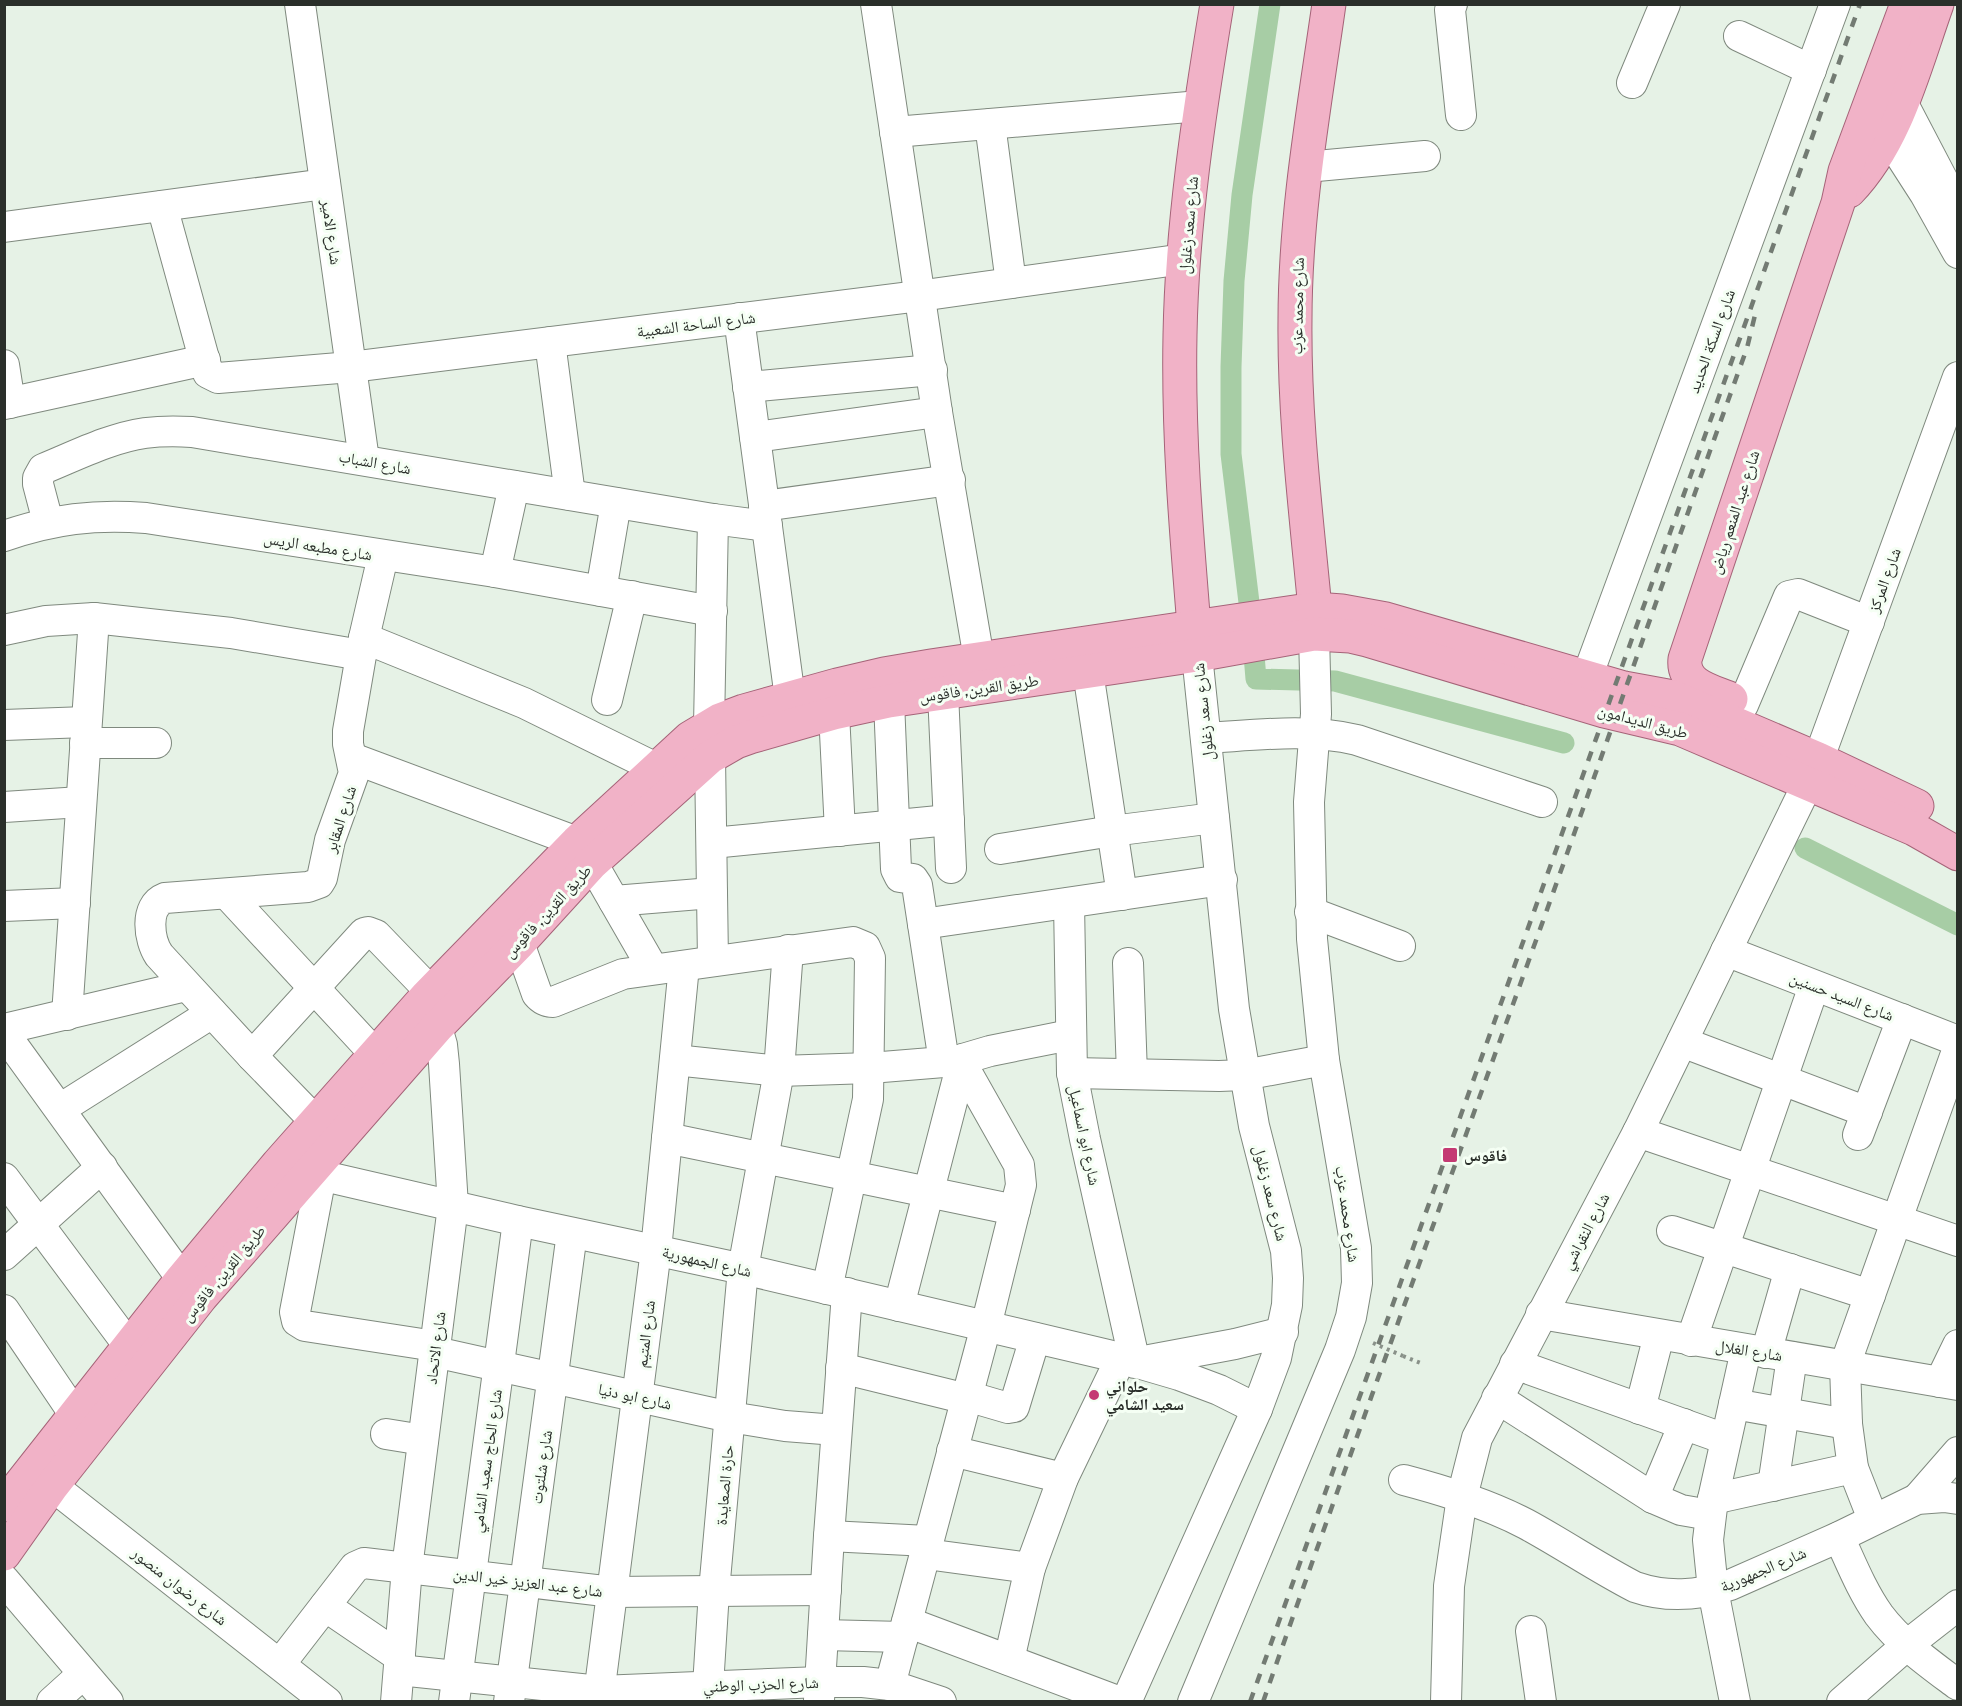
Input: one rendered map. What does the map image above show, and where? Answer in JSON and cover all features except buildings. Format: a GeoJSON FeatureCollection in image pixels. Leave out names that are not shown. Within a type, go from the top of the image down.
{"type":"FeatureCollection","features":[{"type":"Feature","properties":{"kind":"main road","name":"شارع سعد زغلول"},"geometry":{"type":"LineString","coordinates":[[1209,639],[1182,481],[1180,333],[1184,259],[1200,106],[1217,4]]}},
{"type":"Feature","properties":{"kind":"main road","name":"شارع محمد عزب"},"geometry":{"type":"LineString","coordinates":[[1305,629],[1295,361],[1296,268],[1306,167],[1329,4]]}},
{"type":"Feature","properties":{"kind":"main road","name":"شارع عبد المنعم رياض"},"geometry":{"type":"LineString","coordinates":[[1890,93],[1907,4]]}},
{"type":"Feature","properties":{"kind":"main road","name":"شارع عبد المنعم رياض"},"geometry":{"type":"LineString","coordinates":[[1817,762],[1743,705],[1693,682],[1686,672],[1685,659],[1838,203],[1856,183],[1890,93],[1937,4]]}},
{"type":"Feature","properties":{"kind":"main road","name":"طريق الديدامون"},"geometry":{"type":"LineString","coordinates":[[1305,629],[1342,611],[1386,619],[1467,656],[1616,714],[1817,762]]}},
{"type":"Feature","properties":{"kind":"main road","name":"طريق القرين, فاقوس"},"geometry":{"type":"LineString","coordinates":[[4,1505],[42,1478],[201,1297],[432,1004],[519,943],[584,852],[744,711],[884,674],[979,659],[1305,629]]}},
{"type":"Feature","properties":{"kind":"main road","name":"طريق القرين, فاقوس"},"geometry":{"type":"LineString","coordinates":[[4,1554],[75,1415],[182,1280],[302,1171],[315,1121],[375,1054],[432,1004],[584,852],[658,769],[690,738],[710,741],[743,740],[834,713],[889,701],[1088,672],[1209,639]]}},
{"type":"Feature","properties":{"kind":"main road","name":"طريق الديدامون"},"geometry":{"type":"LineString","coordinates":[[1467,656],[1587,677],[1624,688],[1673,698],[1817,762],[1919,819],[1958,854]]}},
{"type":"Feature","properties":{"kind":"main road","name":"طريق الديدامون"},"geometry":{"type":"LineString","coordinates":[[1919,819],[1958,830]]}},
{"type":"Feature","properties":{"kind":"street","name":"شارع الامير"},"geometry":{"type":"LineString","coordinates":[[300,4],[364,460]]}},
{"type":"Feature","properties":{"kind":"street"},"geometry":{"type":"LineString","coordinates":[[876,4],[937,412],[979,659]]}},
{"type":"Feature","properties":{"kind":"street"},"geometry":{"type":"LineString","coordinates":[[1452,4],[1450,10],[1461,115]]}},
{"type":"Feature","properties":{"kind":"street"},"geometry":{"type":"LineString","coordinates":[[1632,83],[1665,4]]}},
{"type":"Feature","properties":{"kind":"street","name":"شارع السكة الحديد"},"geometry":{"type":"LineString","coordinates":[[1587,677],[1835,4]]}},
{"type":"Feature","properties":{"kind":"street"},"geometry":{"type":"LineString","coordinates":[[1739,36],[1811,70]]}},
{"type":"Feature","properties":{"kind":"street"},"geometry":{"type":"LineString","coordinates":[[1890,93],[1945,158],[1958,209]]}},
{"type":"Feature","properties":{"kind":"street"},"geometry":{"type":"LineString","coordinates":[[895,132],[1200,106]]}},
{"type":"Feature","properties":{"kind":"street"},"geometry":{"type":"LineString","coordinates":[[990,124],[1011,283]]}},
{"type":"Feature","properties":{"kind":"street"},"geometry":{"type":"LineString","coordinates":[[1876,126],[1925,194],[1958,253]]}},
{"type":"Feature","properties":{"kind":"street"},"geometry":{"type":"LineString","coordinates":[[1306,167],[1425,156]]}},
{"type":"Feature","properties":{"kind":"street"},"geometry":{"type":"LineString","coordinates":[[4,227],[325,184]]}},
{"type":"Feature","properties":{"kind":"street"},"geometry":{"type":"LineString","coordinates":[[162,206],[206,366]]}},
{"type":"Feature","properties":{"kind":"street","name":"شارع الساحة الشعبية"},"geometry":{"type":"LineString","coordinates":[[7,403],[206,366],[218,378],[351,367],[920,296],[1184,259]]}},
{"type":"Feature","properties":{"kind":"street"},"geometry":{"type":"LineString","coordinates":[[739,318],[790,698]]}},
{"type":"Feature","properties":{"kind":"street"},"geometry":{"type":"LineString","coordinates":[[550,342],[570,495]]}},
{"type":"Feature","properties":{"kind":"street"},"geometry":{"type":"LineString","coordinates":[[4,365],[7,403]]}},
{"type":"Feature","properties":{"kind":"street"},"geometry":{"type":"LineString","coordinates":[[748,387],[932,370]]}},
{"type":"Feature","properties":{"kind":"street","name":"شارع المركز"},"geometry":{"type":"LineString","coordinates":[[1817,762],[1958,377]]}},
{"type":"Feature","properties":{"kind":"street"},"geometry":{"type":"LineString","coordinates":[[755,437],[937,412]]}},
{"type":"Feature","properties":{"kind":"street","name":"شارع الشباب"},"geometry":{"type":"LineString","coordinates":[[48,522],[38,483],[43,470],[98,447],[142,433],[165,431],[192,432],[713,519],[766,516],[950,480]]}},
{"type":"Feature","properties":{"kind":"street"},"geometry":{"type":"LineString","coordinates":[[495,572],[514,486]]}},
{"type":"Feature","properties":{"kind":"street"},"geometry":{"type":"LineString","coordinates":[[601,591],[616,503]]}},
{"type":"Feature","properties":{"kind":"street","name":"شارع مطبعه الريس"},"geometry":{"type":"LineString","coordinates":[[4,536],[48,522],[78,518],[113,516],[146,518],[495,572],[712,611]]}},
{"type":"Feature","properties":{"kind":"street"},"geometry":{"type":"LineString","coordinates":[[713,519],[710,741],[713,961]]}},
{"type":"Feature","properties":{"kind":"street","name":"شارع المقابر"},"geometry":{"type":"LineString","coordinates":[[227,894],[308,887],[319,883],[322,878],[336,820],[354,773],[348,744],[348,731],[383,556]]}},
{"type":"Feature","properties":{"kind":"street"},"geometry":{"type":"LineString","coordinates":[[1743,705],[1787,598],[1792,594],[1798,594],[1869,622]]}},
{"type":"Feature","properties":{"kind":"street"},"geometry":{"type":"LineString","coordinates":[[607,700],[632,596]]}},
{"type":"Feature","properties":{"kind":"street"},"geometry":{"type":"LineString","coordinates":[[67,1015],[94,618]]}},
{"type":"Feature","properties":{"kind":"street"},"geometry":{"type":"LineString","coordinates":[[4,630],[46,621],[94,618],[363,647],[524,703],[658,769]]}},
{"type":"Feature","properties":{"kind":"street","name":"شارع محمد عزب"},"geometry":{"type":"LineString","coordinates":[[1193,1701],[1340,1350],[1351,1317],[1357,1283],[1356,1248],[1317,1008],[1310,912],[1309,802],[1315,723],[1305,629]]}},
{"type":"Feature","properties":{"kind":"street","name":"شارع سعد زغلول"},"geometry":{"type":"LineString","coordinates":[[1126,1701],[1257,1409],[1283,1332],[1288,1278],[1286,1251],[1254,1126],[1234,1009],[1206,738],[1209,639]]}},
{"type":"Feature","properties":{"kind":"street"},"geometry":{"type":"LineString","coordinates":[[1088,672],[1122,895]]}},
{"type":"Feature","properties":{"kind":"street"},"geometry":{"type":"LineString","coordinates":[[944,693],[951,868]]}},
{"type":"Feature","properties":{"kind":"street"},"geometry":{"type":"LineString","coordinates":[[889,701],[897,873],[904,879],[910,878],[916,882],[923,924],[956,1062],[1019,1165],[1021,1185],[986,1326],[890,1685]]}},
{"type":"Feature","properties":{"kind":"street"},"geometry":{"type":"LineString","coordinates":[[834,713],[840,831]]}},
{"type":"Feature","properties":{"kind":"street"},"geometry":{"type":"LineString","coordinates":[[1206,738],[1315,723],[1357,740],[1542,802]]}},
{"type":"Feature","properties":{"kind":"street"},"geometry":{"type":"LineString","coordinates":[[4,725],[86,732],[156,742]]}},
{"type":"Feature","properties":{"kind":"street"},"geometry":{"type":"LineString","coordinates":[[352,758],[584,852],[653,969]]}},
{"type":"Feature","properties":{"kind":"street","name":"شارع النقراشي"},"geometry":{"type":"LineString","coordinates":[[1446,1701],[1449,1586],[1462,1497],[1477,1438],[1638,1132],[1766,872],[1817,762]]}},
{"type":"Feature","properties":{"kind":"street"},"geometry":{"type":"LineString","coordinates":[[4,807],[81,802]]}},
{"type":"Feature","properties":{"kind":"street"},"geometry":{"type":"LineString","coordinates":[[1000,849],[1214,818]]}},
{"type":"Feature","properties":{"kind":"street"},"geometry":{"type":"LineString","coordinates":[[712,843],[949,820]]}},
{"type":"Feature","properties":{"kind":"street"},"geometry":{"type":"LineString","coordinates":[[923,924],[1222,880]]}},
{"type":"Feature","properties":{"kind":"street"},"geometry":{"type":"LineString","coordinates":[[614,901],[712,893]]}},
{"type":"Feature","properties":{"kind":"street"},"geometry":{"type":"LineString","coordinates":[[315,1121],[186,986],[154,948],[151,933],[155,904],[165,898],[227,894],[375,1054]]}},
{"type":"Feature","properties":{"kind":"street"},"geometry":{"type":"LineString","coordinates":[[4,906],[75,903]]}},
{"type":"Feature","properties":{"kind":"street","name":"شارع ابو اسماعيل"},"geometry":{"type":"LineString","coordinates":[[1069,903],[1072,1073],[1128,1361]]}},
{"type":"Feature","properties":{"kind":"street"},"geometry":{"type":"LineString","coordinates":[[1310,912],[1400,946]]}},
{"type":"Feature","properties":{"kind":"street"},"geometry":{"type":"LineString","coordinates":[[252,1056],[361,936],[368,932],[376,935],[432,1004]]}},
{"type":"Feature","properties":{"kind":"street"},"geometry":{"type":"LineString","coordinates":[[519,943],[537,994],[547,1002],[554,1002],[611,978],[653,969],[788,950],[853,942],[865,947],[870,958],[868,1099],[851,1176],[837,1291],[841,1368],[819,1692]]}},
{"type":"Feature","properties":{"kind":"street","name":"حارة الصعايدة"},"geometry":{"type":"LineString","coordinates":[[708,1694],[714,1591],[743,1269],[779,1071],[788,950]]}},
{"type":"Feature","properties":{"kind":"street","name":"شارع السيد حسنين"},"geometry":{"type":"LineString","coordinates":[[1726,951],[1958,1041]]}},
{"type":"Feature","properties":{"kind":"street"},"geometry":{"type":"LineString","coordinates":[[1128,963],[1132,1074]]}},
{"type":"Feature","properties":{"kind":"street","name":"شارع المتيم"},"geometry":{"type":"LineString","coordinates":[[599,1696],[656,1250],[684,966]]}},
{"type":"Feature","properties":{"kind":"street"},"geometry":{"type":"LineString","coordinates":[[182,1280],[4,1031],[186,986]]}},
{"type":"Feature","properties":{"kind":"street"},"geometry":{"type":"LineString","coordinates":[[1691,1341],[1814,986]]}},
{"type":"Feature","properties":{"kind":"street","name":"شارع الاتحاد"},"geometry":{"type":"LineString","coordinates":[[396,1701],[407,1568],[453,1206],[444,1064],[432,1004]]}},
{"type":"Feature","properties":{"kind":"street"},"geometry":{"type":"LineString","coordinates":[[60,1109],[212,1013]]}},
{"type":"Feature","properties":{"kind":"street"},"geometry":{"type":"LineString","coordinates":[[1682,1042],[1782,1080],[1862,1124],[1902,1019]]}},
{"type":"Feature","properties":{"kind":"street"},"geometry":{"type":"LineString","coordinates":[[675,1060],[779,1071],[870,1068],[956,1062],[990,1051],[1070,1035]]}},
{"type":"Feature","properties":{"kind":"street"},"geometry":{"type":"LineString","coordinates":[[1873,1519],[1854,1468],[1847,1424],[1845,1365],[1958,1048]]}},
{"type":"Feature","properties":{"kind":"street"},"geometry":{"type":"LineString","coordinates":[[1072,1073],[1244,1075],[1324,1060]]}},
{"type":"Feature","properties":{"kind":"street"},"geometry":{"type":"LineString","coordinates":[[899,1306],[928,1192],[956,1062]]}},
{"type":"Feature","properties":{"kind":"street"},"geometry":{"type":"LineString","coordinates":[[1638,1132],[1958,1241]]}},
{"type":"Feature","properties":{"kind":"street"},"geometry":{"type":"LineString","coordinates":[[667,1138],[1015,1210]]}},
{"type":"Feature","properties":{"kind":"street"},"geometry":{"type":"LineString","coordinates":[[4,1255],[102,1167]]}},
{"type":"Feature","properties":{"kind":"street","name":"شارع الجمهورية"},"geometry":{"type":"LineString","coordinates":[[302,1171],[518,1221],[743,1269],[1128,1361],[1179,1375],[1219,1390],[1257,1409]]}},
{"type":"Feature","properties":{"kind":"street","name":"شارع ابو دنيا"},"geometry":{"type":"LineString","coordinates":[[302,1171],[295,1312],[297,1321],[305,1326],[435,1349],[498,1367],[730,1417],[785,1426],[836,1430]]}},
{"type":"Feature","properties":{"kind":"street"},"geometry":{"type":"LineString","coordinates":[[4,1178],[129,1346]]}},
{"type":"Feature","properties":{"kind":"street","name":"شارع الحاج سعيد الشامي"},"geometry":{"type":"LineString","coordinates":[[455,1689],[518,1221]]}},
{"type":"Feature","properties":{"kind":"street"},"geometry":{"type":"LineString","coordinates":[[1672,1231],[1870,1295]]}},
{"type":"Feature","properties":{"kind":"street","name":"شارع شلتوت"},"geometry":{"type":"LineString","coordinates":[[510,1692],[572,1233]]}},
{"type":"Feature","properties":{"kind":"street"},"geometry":{"type":"LineString","coordinates":[[1728,1700],[1708,1540],[1711,1507],[1734,1404],[1768,1354],[1790,1269]]}},
{"type":"Feature","properties":{"kind":"street"},"geometry":{"type":"LineString","coordinates":[[4,1310],[75,1415]]}},
{"type":"Feature","properties":{"kind":"street","name":"شارع الغلال"},"geometry":{"type":"LineString","coordinates":[[1541,1314],[1949,1384]]}},
{"type":"Feature","properties":{"kind":"street","name":"شارع الجمهورية"},"geometry":{"type":"LineString","coordinates":[[1128,1361],[1216,1348],[1283,1332]]}},
{"type":"Feature","properties":{"kind":"street"},"geometry":{"type":"LineString","coordinates":[[1640,1408],[1659,1335]]}},
{"type":"Feature","properties":{"kind":"street"},"geometry":{"type":"LineString","coordinates":[[841,1368],[1008,1408],[1014,1407],[1035,1338]]}},
{"type":"Feature","properties":{"kind":"street"},"geometry":{"type":"LineString","coordinates":[[1949,1384],[1958,1345]]}},
{"type":"Feature","properties":{"kind":"street"},"geometry":{"type":"LineString","coordinates":[[1768,1354],[1783,1413],[1773,1486]]}},
{"type":"Feature","properties":{"kind":"street"},"geometry":{"type":"LineString","coordinates":[[1009,1660],[1030,1568],[1063,1478],[1128,1361]]}},
{"type":"Feature","properties":{"kind":"street"},"geometry":{"type":"LineString","coordinates":[[1515,1364],[1725,1439]]}},
{"type":"Feature","properties":{"kind":"street"},"geometry":{"type":"LineString","coordinates":[[1497,1398],[1653,1498],[1681,1510],[1711,1507],[1773,1486],[1854,1468]]}},
{"type":"Feature","properties":{"kind":"street"},"geometry":{"type":"LineString","coordinates":[[1734,1404],[1847,1424]]}},
{"type":"Feature","properties":{"kind":"street"},"geometry":{"type":"LineString","coordinates":[[1653,1498],[1684,1424]]}},
{"type":"Feature","properties":{"kind":"street"},"geometry":{"type":"LineString","coordinates":[[386,1434],[423,1440]]}},
{"type":"Feature","properties":{"kind":"street"},"geometry":{"type":"LineString","coordinates":[[952,1451],[1063,1478]]}},
{"type":"Feature","properties":{"kind":"street"},"geometry":{"type":"LineString","coordinates":[[1917,1499],[1958,1452]]}},
{"type":"Feature","properties":{"kind":"street","name":"شارع رضوان منصور"},"geometry":{"type":"LineString","coordinates":[[42,1478],[280,1664],[308,1696]]}},
{"type":"Feature","properties":{"kind":"street","name":"شارع الجمهورية"},"geometry":{"type":"LineString","coordinates":[[1404,1480],[1462,1497],[1525,1524],[1635,1587],[1653,1593],[1672,1595],[1713,1590],[1839,1537],[1917,1499],[1944,1497],[1958,1499]]}},
{"type":"Feature","properties":{"kind":"street"},"geometry":{"type":"LineString","coordinates":[[829,1536],[927,1547],[1030,1568]]}},
{"type":"Feature","properties":{"kind":"street"},"geometry":{"type":"LineString","coordinates":[[1839,1537],[1869,1599],[1893,1631],[1907,1645],[1958,1685]]}},
{"type":"Feature","properties":{"kind":"street","name":"شارع عبد العزيز خير الدين"},"geometry":{"type":"LineString","coordinates":[[280,1664],[359,1564],[369,1563],[613,1592],[826,1590]]}},
{"type":"Feature","properties":{"kind":"street"},"geometry":{"type":"LineString","coordinates":[[4,1580],[108,1701]]}},
{"type":"Feature","properties":{"kind":"street"},"geometry":{"type":"LineString","coordinates":[[325,1606],[400,1664]]}},
{"type":"Feature","properties":{"kind":"street"},"geometry":{"type":"LineString","coordinates":[[1842,1701],[1957,1606]]}},
{"type":"Feature","properties":{"kind":"street"},"geometry":{"type":"LineString","coordinates":[[823,1635],[905,1630],[1009,1660],[1120,1701]]}},
{"type":"Feature","properties":{"kind":"street"},"geometry":{"type":"LineString","coordinates":[[1531,1631],[1541,1701]]}},
{"type":"Feature","properties":{"kind":"street","name":"شارع الحزب الوطني"},"geometry":{"type":"LineString","coordinates":[[400,1664],[455,1689],[599,1696],[819,1692],[863,1682],[890,1685],[941,1701]]}},
{"type":"Feature","properties":{"kind":"street"},"geometry":{"type":"LineString","coordinates":[[52,1701],[83,1674]]}},
{"type":"Feature","properties":{"kind":"path"},"geometry":{"type":"LineString","coordinates":[[1373,1343],[1422,1364]]}},
{"type":"Feature","properties":{"kind":"waterway"},"geometry":{"type":"LineString","coordinates":[[1270,4],[1242,195],[1234,281],[1231,367],[1231,454],[1256,679],[1335,681],[1564,743]]}},
{"type":"Feature","properties":{"kind":"waterway"},"geometry":{"type":"LineString","coordinates":[[1805,848],[1958,925]]}},
{"type":"Feature","properties":{"kind":"railway"},"geometry":{"type":"LineString","coordinates":[[1250,1702],[1860,4]]}},
{"type":"Feature","properties":{"kind":"railway"},"geometry":{"type":"LineString","coordinates":[[1263,1702],[1747,348],[1756,311]]}},
{"type":"Feature","properties":{"kind":"place","name":"فاقوس"},"geometry":{"type":"Point","coordinates":[1450,1155]}},
{"type":"Feature","properties":{"kind":"place","name":"حلواني سعيد الشامي"},"geometry":{"type":"Point","coordinates":[1094,1395]}}]}
